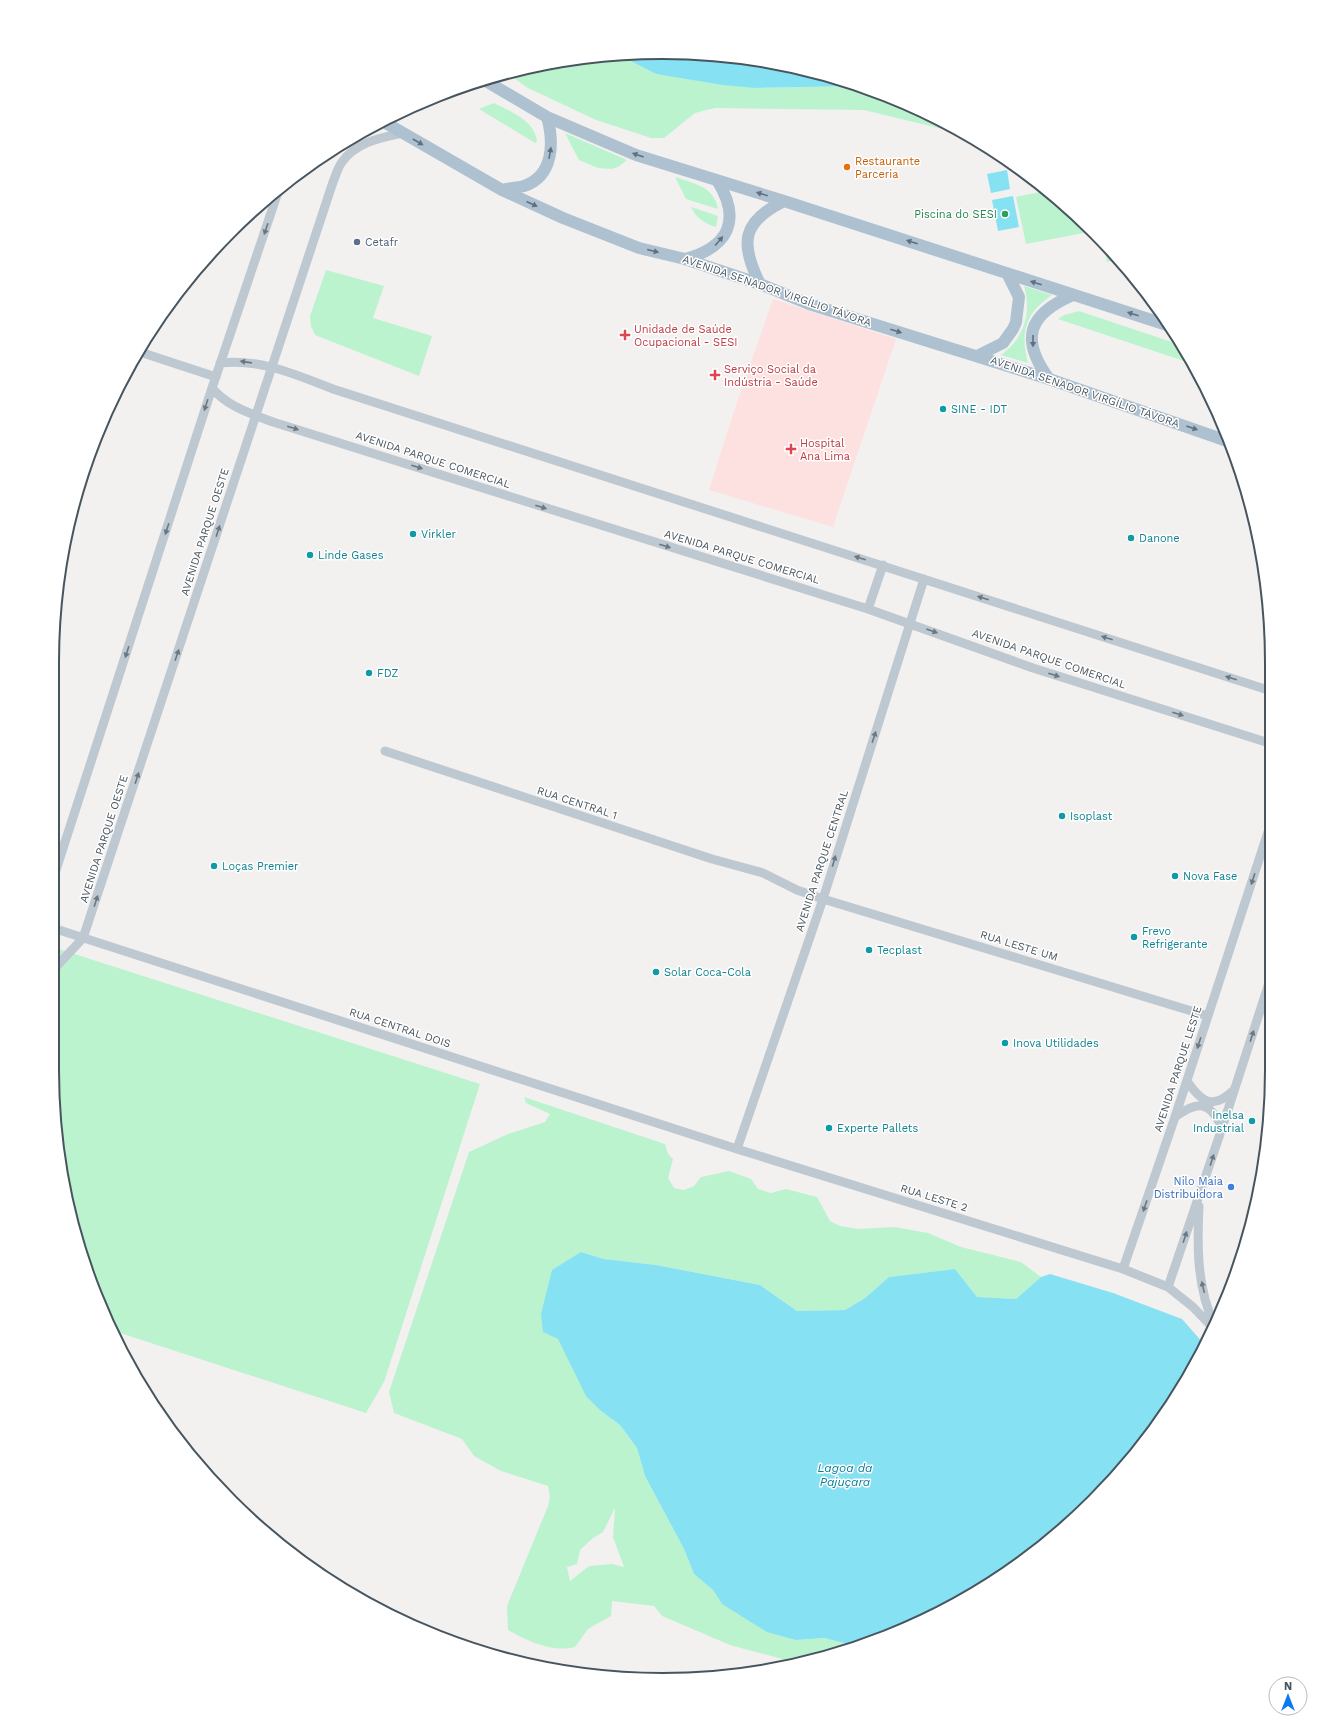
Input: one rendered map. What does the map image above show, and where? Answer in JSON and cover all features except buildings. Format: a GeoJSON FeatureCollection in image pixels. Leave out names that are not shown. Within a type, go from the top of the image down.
{"type":"FeatureCollection","features":[{"type":"Feature","properties":{"kind":"main road"},"geometry":{"type":"LineString","coordinates":[[492,84],[547,116],[636,155],[784,201],[1160,323]]}},
{"type":"Feature","properties":{"kind":"main road"},"geometry":{"type":"LineString","coordinates":[[502,190],[524,186],[534,181],[544,170],[550,158],[552,146],[547,116]]}},
{"type":"Feature","properties":{"kind":"main road","name":"AVENIDA SENADOR VIRGÍLIO TÁVORA"},"geometry":{"type":"LineString","coordinates":[[389,125],[502,190],[563,218],[639,248],[685,259],[760,284],[809,304],[1049,379],[1222,439]]}},
{"type":"Feature","properties":{"kind":"main road"},"geometry":{"type":"LineString","coordinates":[[685,259],[700,255],[712,249],[724,235],[728,227],[730,215],[728,200],[717,180]]}},
{"type":"Feature","properties":{"kind":"main road"},"geometry":{"type":"LineString","coordinates":[[760,284],[750,264],[747,254],[746,248],[749,234],[754,222],[760,215],[769,208],[784,201]]}},
{"type":"Feature","properties":{"kind":"main road"},"geometry":{"type":"LineString","coordinates":[[977,356],[1003,343],[1016,322],[1019,297],[1007,273]]}},
{"type":"Feature","properties":{"kind":"main road"},"geometry":{"type":"LineString","coordinates":[[1049,379],[1040,367],[1034,355],[1032,344],[1035,326],[1038,317],[1046,309],[1073,295]]}},
{"type":"Feature","properties":{"kind":"street","name":"AVENIDA PARQUE OESTE"},"geometry":{"type":"LineString","coordinates":[[59,964],[83,938],[333,182],[342,162],[352,151],[376,139],[403,133]]}},
{"type":"Feature","properties":{"kind":"street"},"geometry":{"type":"LineString","coordinates":[[59,861],[220,363],[275,200]]}},
{"type":"Feature","properties":{"kind":"street"},"geometry":{"type":"LineString","coordinates":[[144,353],[216,377]]}},
{"type":"Feature","properties":{"kind":"street"},"geometry":{"type":"LineString","coordinates":[[220,363],[244,362],[271,367],[340,391],[1265,689]]}},
{"type":"Feature","properties":{"kind":"street","name":"AVENIDA PARQUE COMERCIAL"},"geometry":{"type":"LineString","coordinates":[[212,388],[226,402],[256,415],[560,513],[868,609],[1033,668],[1265,742]]}},
{"type":"Feature","properties":{"kind":"street"},"geometry":{"type":"LineString","coordinates":[[868,609],[883,565]]}},
{"type":"Feature","properties":{"kind":"street","name":"AVENIDA PARQUE CENTRAL"},"geometry":{"type":"LineString","coordinates":[[737,1149],[824,899],[924,579]]}},
{"type":"Feature","properties":{"kind":"street","name":"RUA CENTRAL 1"},"geometry":{"type":"LineString","coordinates":[[385,751],[712,859],[763,873],[797,890],[824,899]]}},
{"type":"Feature","properties":{"kind":"street","name":"AVENIDA PARQUE LESTE"},"geometry":{"type":"LineString","coordinates":[[1123,1269],[1265,850]]}},
{"type":"Feature","properties":{"kind":"street","name":"RUA LESTE UM"},"geometry":{"type":"LineString","coordinates":[[824,899],[1208,1016]]}},
{"type":"Feature","properties":{"kind":"street","name":"RUA CENTRAL DOIS"},"geometry":{"type":"LineString","coordinates":[[59,930],[737,1149]]}},
{"type":"Feature","properties":{"kind":"street"},"geometry":{"type":"LineString","coordinates":[[1168,1287],[1200,1197],[1265,996]]}},
{"type":"Feature","properties":{"kind":"street"},"geometry":{"type":"LineString","coordinates":[[1187,1081],[1201,1099],[1208,1102],[1221,1101],[1235,1089]]}},
{"type":"Feature","properties":{"kind":"street"},"geometry":{"type":"LineString","coordinates":[[1175,1117],[1188,1108],[1202,1106],[1214,1112],[1222,1128]]}},
{"type":"Feature","properties":{"kind":"street","name":"RUA LESTE 2"},"geometry":{"type":"LineString","coordinates":[[737,1149],[1123,1269]]}},
{"type":"Feature","properties":{"kind":"street"},"geometry":{"type":"LineString","coordinates":[[1200,1197],[1198,1226],[1199,1271],[1206,1302],[1212,1318]]}},
{"type":"Feature","properties":{"kind":"street"},"geometry":{"type":"LineString","coordinates":[[1123,1269],[1168,1287],[1193,1307],[1209,1324]]}},
{"type":"Feature","properties":{"kind":"shaded area","name":"Hospital Ana Lima"},"geometry":{"type":"Polygon","coordinates":[[[773,299],[896,339],[833,527],[709,490],[735,408],[773,299]]]}},
{"type":"Feature","properties":{"kind":"green space"},"geometry":{"type":"Polygon","coordinates":[[[629,60],[656,74],[755,88],[840,86],[893,105],[945,130],[864,110],[715,108],[695,113],[664,138],[651,138],[596,120],[526,87],[514,78],[583,64],[629,60]]]}},
{"type":"Feature","properties":{"kind":"green space"},"geometry":{"type":"Polygon","coordinates":[[[494,103],[515,113],[527,122],[535,134],[537,142],[535,143],[479,109],[494,103]]]}},
{"type":"Feature","properties":{"kind":"green space"},"geometry":{"type":"Polygon","coordinates":[[[565,133],[627,160],[618,167],[612,169],[598,168],[579,160],[565,133]]]}},
{"type":"Feature","properties":{"kind":"green space"},"geometry":{"type":"Polygon","coordinates":[[[675,177],[696,184],[708,191],[713,196],[718,209],[686,199],[675,177]]]}},
{"type":"Feature","properties":{"kind":"green space"},"geometry":{"type":"Polygon","coordinates":[[[1039,192],[1060,209],[1085,233],[1026,244],[1016,197],[1039,192]]]}},
{"type":"Feature","properties":{"kind":"green space"},"geometry":{"type":"Polygon","coordinates":[[[691,207],[718,216],[716,227],[701,220],[691,207]]]}},
{"type":"Feature","properties":{"kind":"green space"},"geometry":{"type":"Polygon","coordinates":[[[1105,254],[1112,261],[1107,262],[1105,254]]]}},
{"type":"Feature","properties":{"kind":"green space"},"geometry":{"type":"Polygon","coordinates":[[[326,270],[384,286],[373,318],[432,336],[419,376],[315,335],[311,326],[310,316],[326,270]]]}},
{"type":"Feature","properties":{"kind":"green space"},"geometry":{"type":"Polygon","coordinates":[[[1024,286],[1052,295],[1036,309],[1027,324],[1025,342],[1028,363],[1001,355],[1009,349],[1024,325],[1027,306],[1024,286]]]}},
{"type":"Feature","properties":{"kind":"green space"},"geometry":{"type":"Polygon","coordinates":[[[1079,311],[1172,342],[1184,361],[1058,319],[1064,315],[1079,311]]]}},
{"type":"Feature","properties":{"kind":"green space"},"geometry":{"type":"Polygon","coordinates":[[[59,949],[480,1084],[384,1382],[366,1413],[119,1333],[91,1264],[71,1188],[64,1149],[60,1109],[59,1070],[59,949]]]}},
{"type":"Feature","properties":{"kind":"green space"},"geometry":{"type":"Polygon","coordinates":[[[524,1097],[665,1144],[668,1154],[673,1159],[668,1178],[674,1188],[684,1190],[694,1186],[701,1177],[729,1171],[751,1179],[758,1189],[771,1193],[786,1189],[817,1197],[830,1221],[840,1226],[858,1229],[895,1227],[928,1233],[961,1247],[1021,1262],[1041,1277],[1016,1299],[977,1297],[955,1269],[889,1277],[865,1298],[845,1310],[797,1311],[760,1285],[656,1265],[604,1259],[581,1252],[558,1339],[601,1411],[620,1425],[637,1448],[645,1476],[684,1549],[694,1574],[713,1590],[722,1604],[796,1640],[824,1638],[847,1644],[785,1660],[730,1645],[662,1616],[654,1606],[612,1601],[611,1616],[588,1629],[575,1647],[558,1648],[540,1645],[508,1630],[507,1606],[548,1506],[550,1497],[548,1486],[501,1471],[474,1456],[462,1439],[394,1413],[389,1392],[469,1152],[508,1134],[545,1122],[550,1114],[526,1103],[524,1097]],[[615,1508],[603,1532],[593,1538],[580,1550],[577,1564],[567,1567],[570,1581],[589,1566],[612,1564],[624,1567],[613,1537],[615,1508]]]}},
{"type":"Feature","properties":{"kind":"water"},"geometry":{"type":"Polygon","coordinates":[[[629,60],[701,60],[741,64],[780,71],[840,86],[755,88],[723,85],[656,74],[629,60]]]}},
{"type":"Feature","properties":{"kind":"water"},"geometry":{"type":"Polygon","coordinates":[[[1007,170],[1010,189],[991,193],[987,174],[1007,170]]]}},
{"type":"Feature","properties":{"kind":"water","name":"Piscina do SESI"},"geometry":{"type":"Polygon","coordinates":[[[1013,196],[1019,227],[998,231],[992,200],[1013,196]]]}},
{"type":"Feature","properties":{"kind":"water","name":"Lagoa da Pajuçara"},"geometry":{"type":"Polygon","coordinates":[[[581,1252],[604,1259],[656,1265],[760,1285],[797,1311],[845,1310],[865,1298],[889,1277],[955,1269],[977,1297],[1016,1299],[1041,1277],[1050,1274],[1113,1293],[1182,1319],[1201,1341],[1184,1372],[1163,1405],[1115,1468],[1060,1523],[1029,1548],[964,1592],[929,1611],[893,1627],[847,1644],[824,1638],[796,1640],[767,1632],[722,1604],[713,1590],[694,1574],[684,1549],[645,1476],[637,1448],[620,1425],[601,1411],[586,1396],[558,1339],[543,1332],[541,1314],[552,1270],[581,1252]]]}},
{"type":"Feature","properties":{"kind":"place","name":"Restaurante Parceria"},"geometry":{"type":"Point","coordinates":[847,167]}},
{"type":"Feature","properties":{"kind":"place","name":"Piscina do SESI"},"geometry":{"type":"Point","coordinates":[1005,214]}},
{"type":"Feature","properties":{"kind":"place","name":"Cetafr"},"geometry":{"type":"Point","coordinates":[357,242]}},
{"type":"Feature","properties":{"kind":"place","name":"Unidade de Saúde Ocupacional - SESI"},"geometry":{"type":"Point","coordinates":[625,335]}},
{"type":"Feature","properties":{"kind":"place","name":"Serviço Social da Indústria - Saúde"},"geometry":{"type":"Point","coordinates":[715,375]}},
{"type":"Feature","properties":{"kind":"place","name":"SINE - IDT"},"geometry":{"type":"Point","coordinates":[943,409]}},
{"type":"Feature","properties":{"kind":"place","name":"Hospital Ana Lima"},"geometry":{"type":"Point","coordinates":[791,449]}},
{"type":"Feature","properties":{"kind":"place","name":"Virkler"},"geometry":{"type":"Point","coordinates":[413,534]}},
{"type":"Feature","properties":{"kind":"place","name":"Danone"},"geometry":{"type":"Point","coordinates":[1131,538]}},
{"type":"Feature","properties":{"kind":"place","name":"Linde Gases"},"geometry":{"type":"Point","coordinates":[310,555]}},
{"type":"Feature","properties":{"kind":"place","name":"FDZ"},"geometry":{"type":"Point","coordinates":[369,673]}},
{"type":"Feature","properties":{"kind":"place","name":"Isoplast"},"geometry":{"type":"Point","coordinates":[1062,816]}},
{"type":"Feature","properties":{"kind":"place","name":"Loças Premier"},"geometry":{"type":"Point","coordinates":[214,866]}},
{"type":"Feature","properties":{"kind":"place","name":"Nova Fase"},"geometry":{"type":"Point","coordinates":[1175,876]}},
{"type":"Feature","properties":{"kind":"place","name":"Frevo Refrigerante"},"geometry":{"type":"Point","coordinates":[1134,937]}},
{"type":"Feature","properties":{"kind":"place","name":"Tecplast"},"geometry":{"type":"Point","coordinates":[869,950]}},
{"type":"Feature","properties":{"kind":"place","name":"Solar Coca-Cola"},"geometry":{"type":"Point","coordinates":[656,972]}},
{"type":"Feature","properties":{"kind":"place","name":"Inova Utilidades"},"geometry":{"type":"Point","coordinates":[1005,1043]}},
{"type":"Feature","properties":{"kind":"place","name":"Inelsa Industrial"},"geometry":{"type":"Point","coordinates":[1252,1121]}},
{"type":"Feature","properties":{"kind":"place","name":"Experte Pallets"},"geometry":{"type":"Point","coordinates":[829,1128]}},
{"type":"Feature","properties":{"kind":"place","name":"Nilo Maia Distribuidora"},"geometry":{"type":"Point","coordinates":[1231,1187]}}]}
